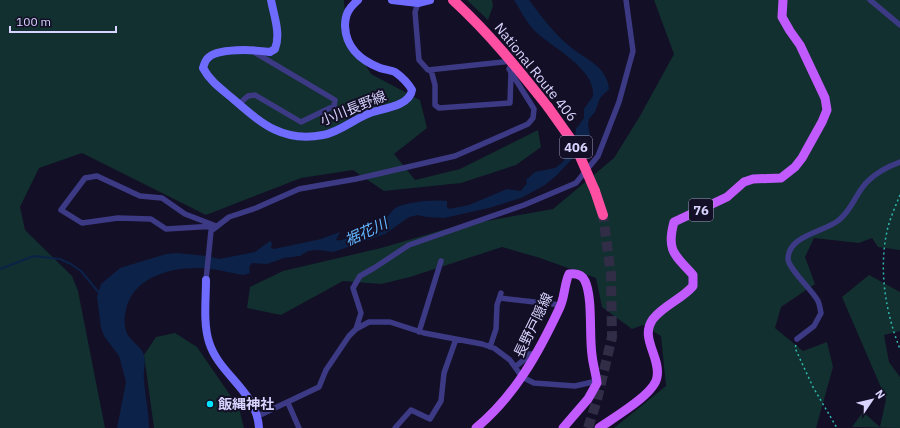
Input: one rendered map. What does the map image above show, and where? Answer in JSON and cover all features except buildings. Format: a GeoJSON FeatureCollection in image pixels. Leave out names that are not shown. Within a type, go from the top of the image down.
{"type":"FeatureCollection","features":[{"type":"Feature","properties":{"kind":"highway","name":"National Route 406"},"geometry":{"type":"LineString","coordinates":[[453,0],[513,61],[575,145],[595,191],[603,215]]}},
{"type":"Feature","properties":{"kind":"main road","name":"小川長野線"},"geometry":{"type":"LineString","coordinates":[[271,0],[275,26],[279,34],[275,49],[270,52],[252,50],[231,51],[215,54],[207,59],[203,68],[209,80],[260,122],[274,130],[286,134],[309,137],[325,135],[364,115],[403,103],[412,94],[412,90],[407,82],[394,72],[380,68],[362,58],[354,52],[348,43],[345,17],[351,6],[358,0]]}},
{"type":"Feature","properties":{"kind":"main road"},"geometry":{"type":"LineString","coordinates":[[392,0],[418,3],[430,0]]}},
{"type":"Feature","properties":{"kind":"main road","name":"76"},"geometry":{"type":"LineString","coordinates":[[598,428],[648,394],[658,378],[656,362],[648,334],[653,319],[687,294],[693,286],[693,275],[677,257],[670,242],[674,222],[727,197],[744,182],[753,179],[780,178],[795,167],[802,158],[822,122],[827,110],[825,98],[800,45],[782,17],[783,0]]}},
{"type":"Feature","properties":{"kind":"main road","name":"長野戸隠線"},"geometry":{"type":"LineString","coordinates":[[476,428],[506,398],[522,377],[536,354],[561,305],[569,274],[575,273],[580,275],[585,281],[588,295],[592,355],[597,381]]}},
{"type":"Feature","properties":{"kind":"main road"},"geometry":{"type":"LineString","coordinates":[[206,280],[206,310],[209,342],[219,361],[247,395],[258,416],[259,428]]}},
{"type":"Feature","properties":{"kind":"main road"},"geometry":{"type":"LineString","coordinates":[[563,428],[588,399],[597,381]]}},
{"type":"Feature","properties":{"kind":"street"},"geometry":{"type":"LineString","coordinates":[[356,329],[361,313],[353,288],[360,276],[409,245],[524,205],[576,183],[598,156],[619,102],[632,51],[626,0]]}},
{"type":"Feature","properties":{"kind":"street"},"geometry":{"type":"LineString","coordinates":[[870,0],[900,25]]}},
{"type":"Feature","properties":{"kind":"street"},"geometry":{"type":"LineString","coordinates":[[418,3],[415,12],[420,60],[428,70],[513,61]]}},
{"type":"Feature","properties":{"kind":"street"},"geometry":{"type":"LineString","coordinates":[[239,104],[248,96],[255,95],[301,122],[334,106],[335,100],[252,50]]}},
{"type":"Feature","properties":{"kind":"street"},"geometry":{"type":"LineString","coordinates":[[431,70],[435,85],[435,105],[439,108],[510,103],[511,73],[509,69],[513,61]]}},
{"type":"Feature","properties":{"kind":"street"},"geometry":{"type":"LineString","coordinates":[[206,280],[211,231],[229,217],[256,208],[299,189],[356,179],[455,156],[528,124],[533,118],[534,109],[511,73]]}},
{"type":"Feature","properties":{"kind":"street"},"geometry":{"type":"LineString","coordinates":[[797,339],[814,326],[821,313],[818,301],[799,275],[790,266],[788,260],[792,248],[802,239],[839,221],[852,206],[868,181],[888,167],[900,162]]}},
{"type":"Feature","properties":{"kind":"street"},"geometry":{"type":"LineString","coordinates":[[97,176],[140,196],[162,198],[185,214],[216,226],[166,229],[150,219],[118,218],[82,223],[61,210],[85,178],[97,176]]}},
{"type":"Feature","properties":{"kind":"street"},"geometry":{"type":"LineString","coordinates":[[419,332],[441,261]]}},
{"type":"Feature","properties":{"kind":"street"},"geometry":{"type":"LineString","coordinates":[[490,347],[496,329],[497,305],[500,295],[561,305]]}},
{"type":"Feature","properties":{"kind":"street"},"geometry":{"type":"LineString","coordinates":[[258,416],[319,387],[326,370],[341,346],[356,329],[369,322],[390,322],[419,332],[490,347],[510,360],[522,377],[534,383],[575,386],[597,381]]}},
{"type":"Feature","properties":{"kind":"street"},"geometry":{"type":"LineString","coordinates":[[395,428],[411,410],[430,419],[441,401],[444,373],[456,339]]}},
{"type":"Feature","properties":{"kind":"street"},"geometry":{"type":"LineString","coordinates":[[515,367],[525,359],[527,354],[536,354]]}},
{"type":"Feature","properties":{"kind":"street"},"geometry":{"type":"LineString","coordinates":[[288,403],[299,428]]}},
{"type":"Feature","properties":{"kind":"path"},"geometry":{"type":"LineString","coordinates":[[900,195],[888,226],[884,270],[886,300],[900,349]]}},
{"type":"Feature","properties":{"kind":"path"},"geometry":{"type":"LineString","coordinates":[[797,339],[795,348],[813,387],[837,428]]}},
{"type":"Feature","properties":{"kind":"green space"},"geometry":{"type":"Polygon","coordinates":[[[0,0],[344,0],[346,33],[371,74],[420,100],[427,128],[394,154],[415,180],[460,169],[538,130],[541,147],[516,165],[461,183],[384,191],[353,170],[301,178],[206,215],[82,153],[39,168],[20,207],[25,230],[72,276],[78,291],[105,428],[0,428],[0,0]]]}},
{"type":"Feature","properties":{"kind":"green space"},"geometry":{"type":"Polygon","coordinates":[[[467,0],[492,0],[493,6],[488,20],[467,0]]]}},
{"type":"Feature","properties":{"kind":"green space"},"geometry":{"type":"Polygon","coordinates":[[[654,0],[900,0],[900,250],[878,247],[872,238],[859,243],[814,238],[805,257],[815,284],[781,307],[775,328],[803,351],[827,342],[833,367],[816,428],[614,428],[666,386],[661,336],[643,325],[632,329],[602,307],[596,278],[540,258],[502,247],[410,277],[381,284],[343,281],[281,315],[247,308],[250,287],[283,271],[381,248],[453,227],[553,209],[614,158],[640,116],[674,54],[654,0]]]}},
{"type":"Feature","properties":{"kind":"green space"},"geometry":{"type":"Polygon","coordinates":[[[869,275],[900,292],[900,331],[884,335],[889,362],[900,377],[900,428],[852,427],[863,412],[880,427],[886,399],[842,297],[869,275]]]}},
{"type":"Feature","properties":{"kind":"green space"},"geometry":{"type":"Polygon","coordinates":[[[175,333],[197,347],[239,408],[244,428],[154,428],[144,355],[156,337],[175,333]]]}},
{"type":"Feature","properties":{"kind":"water","name":"裾花川"},"geometry":{"type":"Polygon","coordinates":[[[514,0],[529,0],[547,24],[563,40],[574,50],[594,63],[604,74],[609,89],[600,98],[595,112],[589,119],[588,125],[590,135],[585,145],[557,175],[545,185],[521,198],[489,208],[444,218],[418,215],[409,217],[385,234],[333,252],[318,250],[308,251],[300,256],[284,258],[267,264],[252,263],[249,267],[250,273],[244,275],[210,269],[188,268],[165,272],[144,282],[130,299],[124,320],[125,328],[128,334],[144,355],[144,380],[149,428],[117,428],[126,382],[119,356],[104,336],[101,328],[97,297],[101,284],[120,268],[166,254],[177,253],[207,256],[219,259],[255,252],[270,241],[272,243],[271,248],[274,249],[321,239],[340,232],[336,240],[342,240],[347,238],[367,222],[383,220],[394,209],[404,205],[442,200],[447,201],[447,207],[449,209],[469,205],[507,189],[521,191],[527,183],[526,180],[535,172],[555,168],[563,162],[574,143],[576,129],[584,118],[584,109],[593,96],[592,86],[588,77],[573,61],[533,29],[514,0]]]}},
{"type":"Feature","properties":{"kind":"waterway"},"geometry":{"type":"LineString","coordinates":[[0,269],[34,256],[60,259],[81,271],[100,294]]}},
{"type":"Feature","properties":{"kind":"tunnel"},"geometry":{"type":"LineString","coordinates":[[588,428],[597,400],[612,337],[611,275],[603,215]]}},
{"type":"Feature","properties":{"kind":"place","name":"飯縄神社"},"geometry":{"type":"Point","coordinates":[210,404]}}]}
